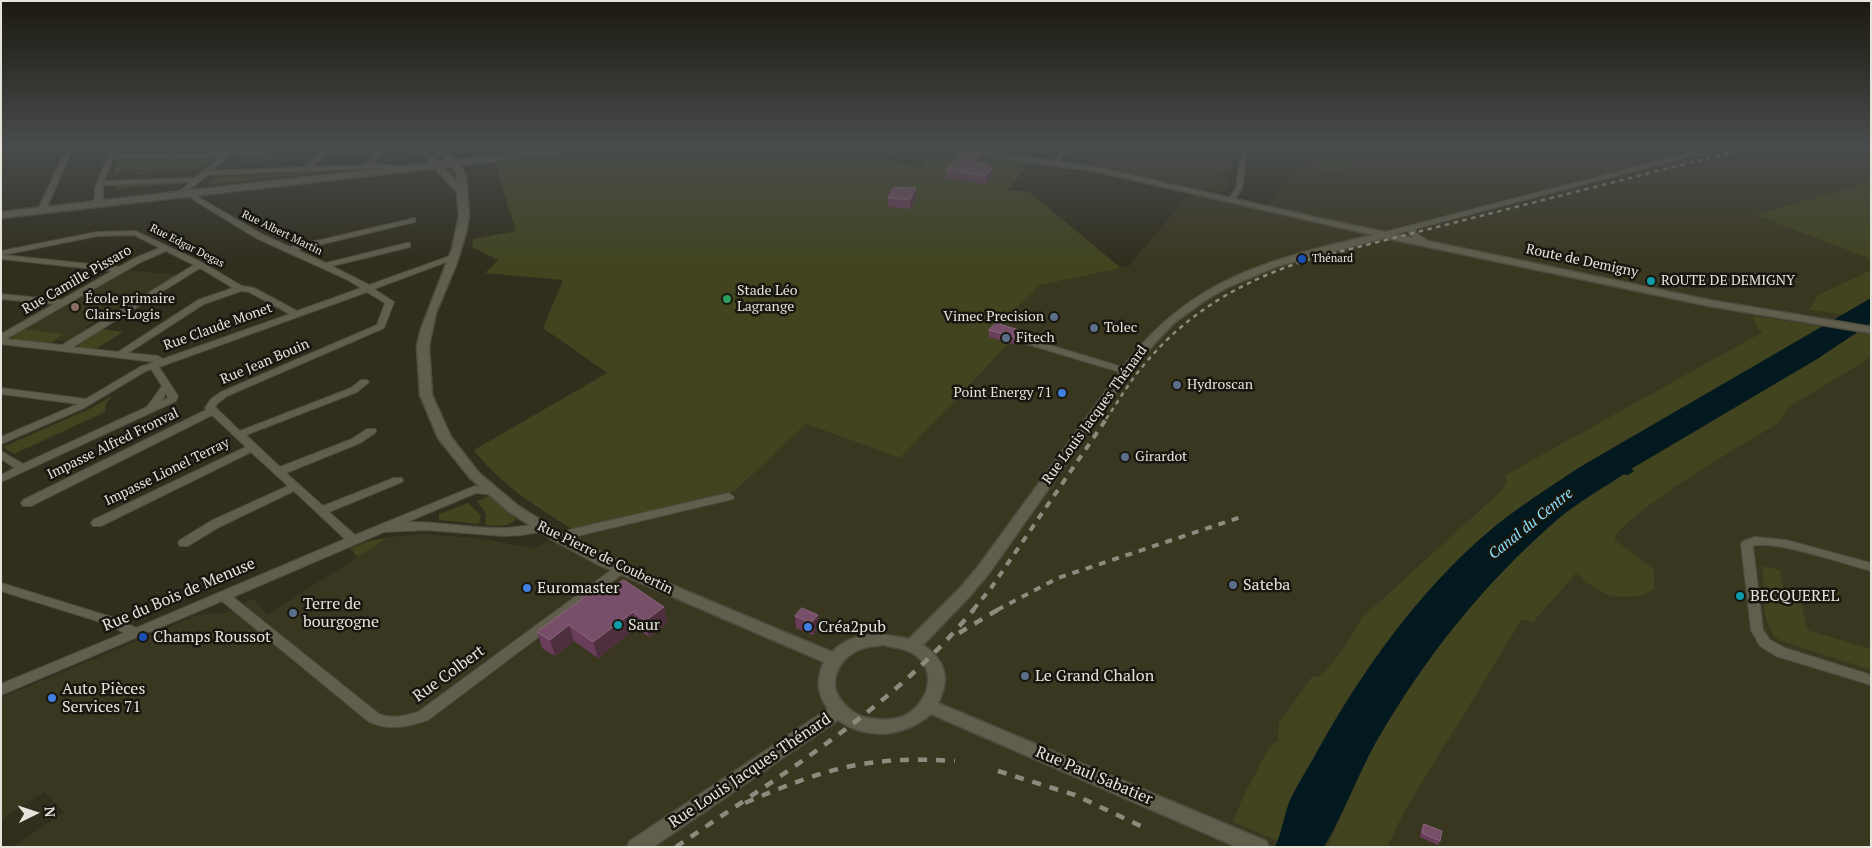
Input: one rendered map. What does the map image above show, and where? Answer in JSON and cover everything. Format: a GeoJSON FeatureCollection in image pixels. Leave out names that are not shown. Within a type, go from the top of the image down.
{"type":"FeatureCollection","features":[{"type":"Feature","properties":{"kind":"main road"},"geometry":{"type":"LineString","coordinates":[[1,213],[196,194],[258,185]]}},
{"type":"Feature","properties":{"kind":"main road"},"geometry":{"type":"LineString","coordinates":[[1,213],[184,191],[262,185]]}},
{"type":"Feature","properties":{"kind":"main road"},"geometry":{"type":"LineString","coordinates":[[457,185],[461,192]]}},
{"type":"Feature","properties":{"kind":"main road","name":"Rue Pierre de Coubertin"},"geometry":{"type":"LineString","coordinates":[[461,185],[464,216],[460,239],[427,327],[423,368],[428,398],[440,427],[477,484],[494,492],[540,528],[621,569],[835,660]]}},
{"type":"Feature","properties":{"kind":"main road","name":"Route de Demigny"},"geometry":{"type":"LineString","coordinates":[[1163,185],[1345,227],[1710,303],[1812,322],[1871,330]]}},
{"type":"Feature","properties":{"kind":"main road"},"geometry":{"type":"LineString","coordinates":[[1345,227],[1352,232],[1356,242]]}},
{"type":"Feature","properties":{"kind":"main road","name":"Rue Louis Jacques Thénard"},"geometry":{"type":"LineString","coordinates":[[913,645],[965,592],[985,568],[1126,371],[1150,340],[1177,315],[1205,296],[1240,277],[1266,267],[1384,235]]}},
{"type":"Feature","properties":{"kind":"main road"},"geometry":{"type":"LineString","coordinates":[[868,640],[899,640],[913,645],[930,658],[936,669],[938,682],[936,694],[929,706],[918,716],[903,724],[869,727],[853,722],[838,712],[830,702],[826,680],[835,660],[854,645],[868,640]]}},
{"type":"Feature","properties":{"kind":"main road","name":"Rue Paul Sabatier"},"geometry":{"type":"LineString","coordinates":[[929,706],[1259,847]]}},
{"type":"Feature","properties":{"kind":"main road","name":"Rue Louis Jacques Thénard"},"geometry":{"type":"LineString","coordinates":[[637,847],[838,712]]}},
{"type":"Feature","properties":{"kind":"street"},"geometry":{"type":"LineString","coordinates":[[43,207],[53,185]]}},
{"type":"Feature","properties":{"kind":"street"},"geometry":{"type":"LineString","coordinates":[[96,201],[99,198],[100,185]]}},
{"type":"Feature","properties":{"kind":"street"},"geometry":{"type":"LineString","coordinates":[[184,191],[192,185]]}},
{"type":"Feature","properties":{"kind":"street"},"geometry":{"type":"LineString","coordinates":[[1231,200],[1239,189],[1240,185]]}},
{"type":"Feature","properties":{"kind":"street"},"geometry":{"type":"LineString","coordinates":[[1384,235],[1563,185]]}},
{"type":"Feature","properties":{"kind":"street"},"geometry":{"type":"LineString","coordinates":[[157,198],[184,191],[213,192]]}},
{"type":"Feature","properties":{"kind":"street","name":"Rue Albert Martin"},"geometry":{"type":"LineString","coordinates":[[196,194],[194,198],[259,236],[366,288]]}},
{"type":"Feature","properties":{"kind":"street"},"geometry":{"type":"LineString","coordinates":[[289,250],[412,220]]}},
{"type":"Feature","properties":{"kind":"street"},"geometry":{"type":"LineString","coordinates":[[1411,228],[1414,234],[1427,244]]}},
{"type":"Feature","properties":{"kind":"street","name":"Rue Edgar Degas"},"geometry":{"type":"LineString","coordinates":[[1,252],[118,232],[142,235],[240,288],[251,290],[295,313]]}},
{"type":"Feature","properties":{"kind":"street"},"geometry":{"type":"LineString","coordinates":[[324,266],[407,245]]}},
{"type":"Feature","properties":{"kind":"street","name":"Rue Camille Pissaro"},"geometry":{"type":"LineString","coordinates":[[1,340],[121,270],[167,248]]}},
{"type":"Feature","properties":{"kind":"street"},"geometry":{"type":"LineString","coordinates":[[1,257],[121,270]]}},
{"type":"Feature","properties":{"kind":"street","name":"Rue Claude Monet"},"geometry":{"type":"LineString","coordinates":[[1,441],[88,402],[120,381],[157,364],[453,258]]}},
{"type":"Feature","properties":{"kind":"street"},"geometry":{"type":"LineString","coordinates":[[64,348],[200,265]]}},
{"type":"Feature","properties":{"kind":"street"},"geometry":{"type":"LineString","coordinates":[[120,355],[201,302],[240,288]]}},
{"type":"Feature","properties":{"kind":"street","name":"Rue Jean Bouin"},"geometry":{"type":"LineString","coordinates":[[212,411],[210,408],[214,401],[224,394],[381,326],[390,302],[366,288]]}},
{"type":"Feature","properties":{"kind":"street"},"geometry":{"type":"LineString","coordinates":[[1,296],[63,303]]}},
{"type":"Feature","properties":{"kind":"street"},"geometry":{"type":"LineString","coordinates":[[1,340],[158,360],[157,364],[166,387],[173,396],[173,399],[1,479]]}},
{"type":"Feature","properties":{"kind":"street"},"geometry":{"type":"LineString","coordinates":[[1023,340],[1126,371]]}},
{"type":"Feature","properties":{"kind":"street"},"geometry":{"type":"LineString","coordinates":[[238,435],[354,390],[364,382]]}},
{"type":"Feature","properties":{"kind":"street"},"geometry":{"type":"LineString","coordinates":[[1,391],[88,402]]}},
{"type":"Feature","properties":{"kind":"street"},"geometry":{"type":"LineString","coordinates":[[212,411],[352,540]]}},
{"type":"Feature","properties":{"kind":"street","name":"Impasse Alfred Fronval"},"geometry":{"type":"LineString","coordinates":[[27,503],[212,411]]}},
{"type":"Feature","properties":{"kind":"street"},"geometry":{"type":"LineString","coordinates":[[278,472],[356,441],[371,431]]}},
{"type":"Feature","properties":{"kind":"street","name":"Impasse Lionel Terray"},"geometry":{"type":"LineString","coordinates":[[97,524],[251,448]]}},
{"type":"Feature","properties":{"kind":"street"},"geometry":{"type":"LineString","coordinates":[[1,454],[24,469]]}},
{"type":"Feature","properties":{"kind":"street"},"geometry":{"type":"LineString","coordinates":[[321,511],[398,480]]}},
{"type":"Feature","properties":{"kind":"street","name":"Rue du Bois de Menuse"},"geometry":{"type":"LineString","coordinates":[[1,690],[370,532],[437,506],[477,484]]}},
{"type":"Feature","properties":{"kind":"street"},"geometry":{"type":"LineString","coordinates":[[184,543],[215,524],[294,487]]}},
{"type":"Feature","properties":{"kind":"street"},"geometry":{"type":"LineString","coordinates":[[563,540],[573,533],[728,497]]}},
{"type":"Feature","properties":{"kind":"street"},"geometry":{"type":"LineString","coordinates":[[424,525],[426,515],[437,506]]}},
{"type":"Feature","properties":{"kind":"street","name":"Rue du Bois de Menuse"},"geometry":{"type":"LineString","coordinates":[[370,532],[424,525],[520,532],[540,528]]}},
{"type":"Feature","properties":{"kind":"street"},"geometry":{"type":"LineString","coordinates":[[1871,567],[1776,541],[1756,539],[1747,544],[1757,630],[1765,643],[1781,652],[1871,680]]}},
{"type":"Feature","properties":{"kind":"street","name":"Rue Colbert"},"geometry":{"type":"LineString","coordinates":[[224,595],[374,718],[392,723],[408,721],[423,716],[621,569]]}},
{"type":"Feature","properties":{"kind":"street"},"geometry":{"type":"LineString","coordinates":[[1,587],[114,622],[135,633]]}},
{"type":"Feature","properties":{"kind":"shaded area"},"geometry":{"type":"Polygon","coordinates":[[[1184,185],[1229,185],[1227,191],[1219,192],[1184,185]]]}},
{"type":"Feature","properties":{"kind":"shaded area"},"geometry":{"type":"Polygon","coordinates":[[[1284,185],[1859,185],[1756,215],[1871,259],[1871,270],[1818,295],[1809,310],[1871,319],[1871,847],[13,847],[64,812],[44,792],[1,820],[1,698],[198,615],[226,613],[252,598],[267,615],[389,537],[423,534],[475,538],[534,548],[572,529],[735,491],[806,424],[900,458],[1008,343],[987,337],[1040,285],[1129,266],[1190,193],[1264,211],[1284,185]]]}},
{"type":"Feature","properties":{"kind":"shaded area","name":"École primaire Clairs-Logis"},"geometry":{"type":"Polygon","coordinates":[[[127,270],[177,275],[85,327],[89,329],[68,341],[57,340],[51,343],[13,339],[12,336],[88,295],[85,294],[127,270]]]}},
{"type":"Feature","properties":{"kind":"green space"},"geometry":{"type":"Polygon","coordinates":[[[116,185],[132,185],[170,185],[115,189],[116,185]]]}},
{"type":"Feature","properties":{"kind":"green space"},"geometry":{"type":"Polygon","coordinates":[[[501,185],[1012,185],[1007,191],[1028,191],[1121,268],[1040,285],[988,337],[1009,343],[900,458],[806,424],[735,491],[572,529],[507,484],[474,450],[607,373],[543,328],[563,280],[485,273],[498,260],[472,247],[473,239],[516,231],[501,185]]]}},
{"type":"Feature","properties":{"kind":"green space"},"geometry":{"type":"Polygon","coordinates":[[[1859,185],[1871,185],[1871,259],[1755,215],[1859,185]]]}},
{"type":"Feature","properties":{"kind":"green space"},"geometry":{"type":"Polygon","coordinates":[[[1871,270],[1871,298],[1844,315],[1809,310],[1818,295],[1871,270]]]}},
{"type":"Feature","properties":{"kind":"green space"},"geometry":{"type":"Polygon","coordinates":[[[1752,316],[1825,327],[1580,467],[1536,496],[1488,532],[1456,562],[1424,597],[1377,656],[1339,712],[1290,800],[1278,841],[1233,822],[1242,799],[1270,746],[1278,741],[1279,722],[1312,677],[1321,676],[1339,655],[1362,618],[1500,492],[1507,482],[1504,476],[1761,333],[1762,331],[1758,329],[1752,316]]]}},
{"type":"Feature","properties":{"kind":"green space"},"geometry":{"type":"Polygon","coordinates":[[[23,329],[63,334],[51,343],[13,339],[12,336],[23,329]]]}},
{"type":"Feature","properties":{"kind":"green space"},"geometry":{"type":"Polygon","coordinates":[[[100,329],[123,332],[96,349],[79,347],[79,343],[100,329]]]}},
{"type":"Feature","properties":{"kind":"green space"},"geometry":{"type":"Polygon","coordinates":[[[1858,332],[1871,334],[1871,357],[1789,407],[1777,424],[1715,461],[1662,496],[1622,528],[1614,540],[1654,569],[1654,590],[1633,596],[1612,596],[1594,588],[1577,572],[1533,622],[1522,619],[1404,812],[1387,847],[1327,847],[1375,744],[1412,682],[1456,623],[1506,568],[1558,519],[1582,501],[1624,474],[1628,475],[1634,471],[1631,469],[1817,359],[1858,332]]]}},
{"type":"Feature","properties":{"kind":"green space"},"geometry":{"type":"Polygon","coordinates":[[[114,395],[106,403],[105,412],[14,454],[3,447],[91,408],[114,395]]]}},
{"type":"Feature","properties":{"kind":"green space"},"geometry":{"type":"Polygon","coordinates":[[[488,496],[516,519],[506,525],[485,525],[486,513],[477,501],[488,496]]]}},
{"type":"Feature","properties":{"kind":"green space"},"geometry":{"type":"Polygon","coordinates":[[[468,503],[481,515],[479,524],[439,520],[439,514],[468,503]]]}},
{"type":"Feature","properties":{"kind":"green space"},"geometry":{"type":"Polygon","coordinates":[[[389,537],[358,557],[350,549],[366,542],[389,537]]]}},
{"type":"Feature","properties":{"kind":"green space"},"geometry":{"type":"Polygon","coordinates":[[[1763,566],[1780,570],[1784,594],[1801,599],[1807,630],[1871,649],[1871,670],[1779,640],[1773,633],[1766,616],[1763,596],[1763,566]]]}},
{"type":"Feature","properties":{"kind":"water","name":"Canal du Centre"},"geometry":{"type":"Polygon","coordinates":[[[1871,298],[1871,323],[1817,359],[1631,469],[1634,471],[1628,475],[1624,474],[1558,519],[1505,569],[1481,595],[1415,680],[1376,742],[1324,847],[1275,847],[1293,794],[1353,691],[1393,634],[1462,556],[1509,515],[1580,467],[1871,298]]]}},
{"type":"Feature","properties":{"kind":"building"},"geometry":{"type":"Polygon","coordinates":[[[894,187],[916,188],[910,200],[888,198],[894,187]]]}},
{"type":"Feature","properties":{"kind":"building"},"geometry":{"type":"Polygon","coordinates":[[[996,323],[1019,330],[1019,336],[1017,338],[989,330],[996,323]]]}},
{"type":"Feature","properties":{"kind":"building"},"geometry":{"type":"Polygon","coordinates":[[[624,580],[664,607],[645,621],[633,612],[593,642],[569,625],[550,640],[537,632],[605,582],[610,585],[624,580]]]}},
{"type":"Feature","properties":{"kind":"building"},"geometry":{"type":"Polygon","coordinates":[[[802,608],[818,615],[811,623],[795,616],[802,608]]]}},
{"type":"Feature","properties":{"kind":"building"},"geometry":{"type":"Polygon","coordinates":[[[1424,824],[1442,831],[1440,841],[1422,833],[1424,824]]]}},
{"type":"Feature","properties":{"kind":"railway"},"geometry":{"type":"LineString","coordinates":[[1106,419],[1138,372],[1178,330],[1197,314],[1217,301],[1260,278],[1307,260],[1604,185]]}},
{"type":"Feature","properties":{"kind":"railway"},"geometry":{"type":"LineString","coordinates":[[973,610],[991,588],[1107,418]]}},
{"type":"Feature","properties":{"kind":"railway"},"geometry":{"type":"LineString","coordinates":[[997,610],[1058,578],[1241,517]]}},
{"type":"Feature","properties":{"kind":"railway"},"geometry":{"type":"LineString","coordinates":[[676,847],[795,766],[872,709],[942,645],[974,609]]}},
{"type":"Feature","properties":{"kind":"railway"},"geometry":{"type":"LineString","coordinates":[[959,633],[999,609]]}},
{"type":"Feature","properties":{"kind":"railway"},"geometry":{"type":"LineString","coordinates":[[745,803],[799,781],[847,767],[897,760],[955,761]]}},
{"type":"Feature","properties":{"kind":"railway"},"geometry":{"type":"LineString","coordinates":[[998,771],[1075,795],[1145,828]]}},
{"type":"Feature","properties":{"kind":"place","name":"Thénard"},"geometry":{"type":"Point","coordinates":[1302,259]}},
{"type":"Feature","properties":{"kind":"place","name":"ROUTE DE DEMIGNY"},"geometry":{"type":"Point","coordinates":[1651,281]}},
{"type":"Feature","properties":{"kind":"place","name":"Stade Léo Lagrange"},"geometry":{"type":"Point","coordinates":[727,299]}},
{"type":"Feature","properties":{"kind":"place","name":"École primaire Clairs-Logis"},"geometry":{"type":"Point","coordinates":[75,307]}},
{"type":"Feature","properties":{"kind":"place","name":"Vimec Precision"},"geometry":{"type":"Point","coordinates":[1054,317]}},
{"type":"Feature","properties":{"kind":"place","name":"Tolec"},"geometry":{"type":"Point","coordinates":[1094,328]}},
{"type":"Feature","properties":{"kind":"place","name":"Fitech"},"geometry":{"type":"Point","coordinates":[1006,338]}},
{"type":"Feature","properties":{"kind":"place","name":"Hydroscan"},"geometry":{"type":"Point","coordinates":[1177,385]}},
{"type":"Feature","properties":{"kind":"place","name":"Point Energy 71"},"geometry":{"type":"Point","coordinates":[1062,393]}},
{"type":"Feature","properties":{"kind":"place","name":"Girardot"},"geometry":{"type":"Point","coordinates":[1125,457]}},
{"type":"Feature","properties":{"kind":"place","name":"Sateba"},"geometry":{"type":"Point","coordinates":[1233,585]}},
{"type":"Feature","properties":{"kind":"place","name":"Euromaster"},"geometry":{"type":"Point","coordinates":[527,588]}},
{"type":"Feature","properties":{"kind":"place","name":"BECQUEREL"},"geometry":{"type":"Point","coordinates":[1740,596]}},
{"type":"Feature","properties":{"kind":"place","name":"Terre de bourgogne"},"geometry":{"type":"Point","coordinates":[293,613]}},
{"type":"Feature","properties":{"kind":"place","name":"Saur"},"geometry":{"type":"Point","coordinates":[618,625]}},
{"type":"Feature","properties":{"kind":"place","name":"Créa2pub"},"geometry":{"type":"Point","coordinates":[808,627]}},
{"type":"Feature","properties":{"kind":"place","name":"Champs Roussot"},"geometry":{"type":"Point","coordinates":[143,637]}},
{"type":"Feature","properties":{"kind":"place","name":"Le Grand Chalon"},"geometry":{"type":"Point","coordinates":[1025,676]}},
{"type":"Feature","properties":{"kind":"place","name":"Auto Pièces Services 71"},"geometry":{"type":"Point","coordinates":[52,698]}}]}
